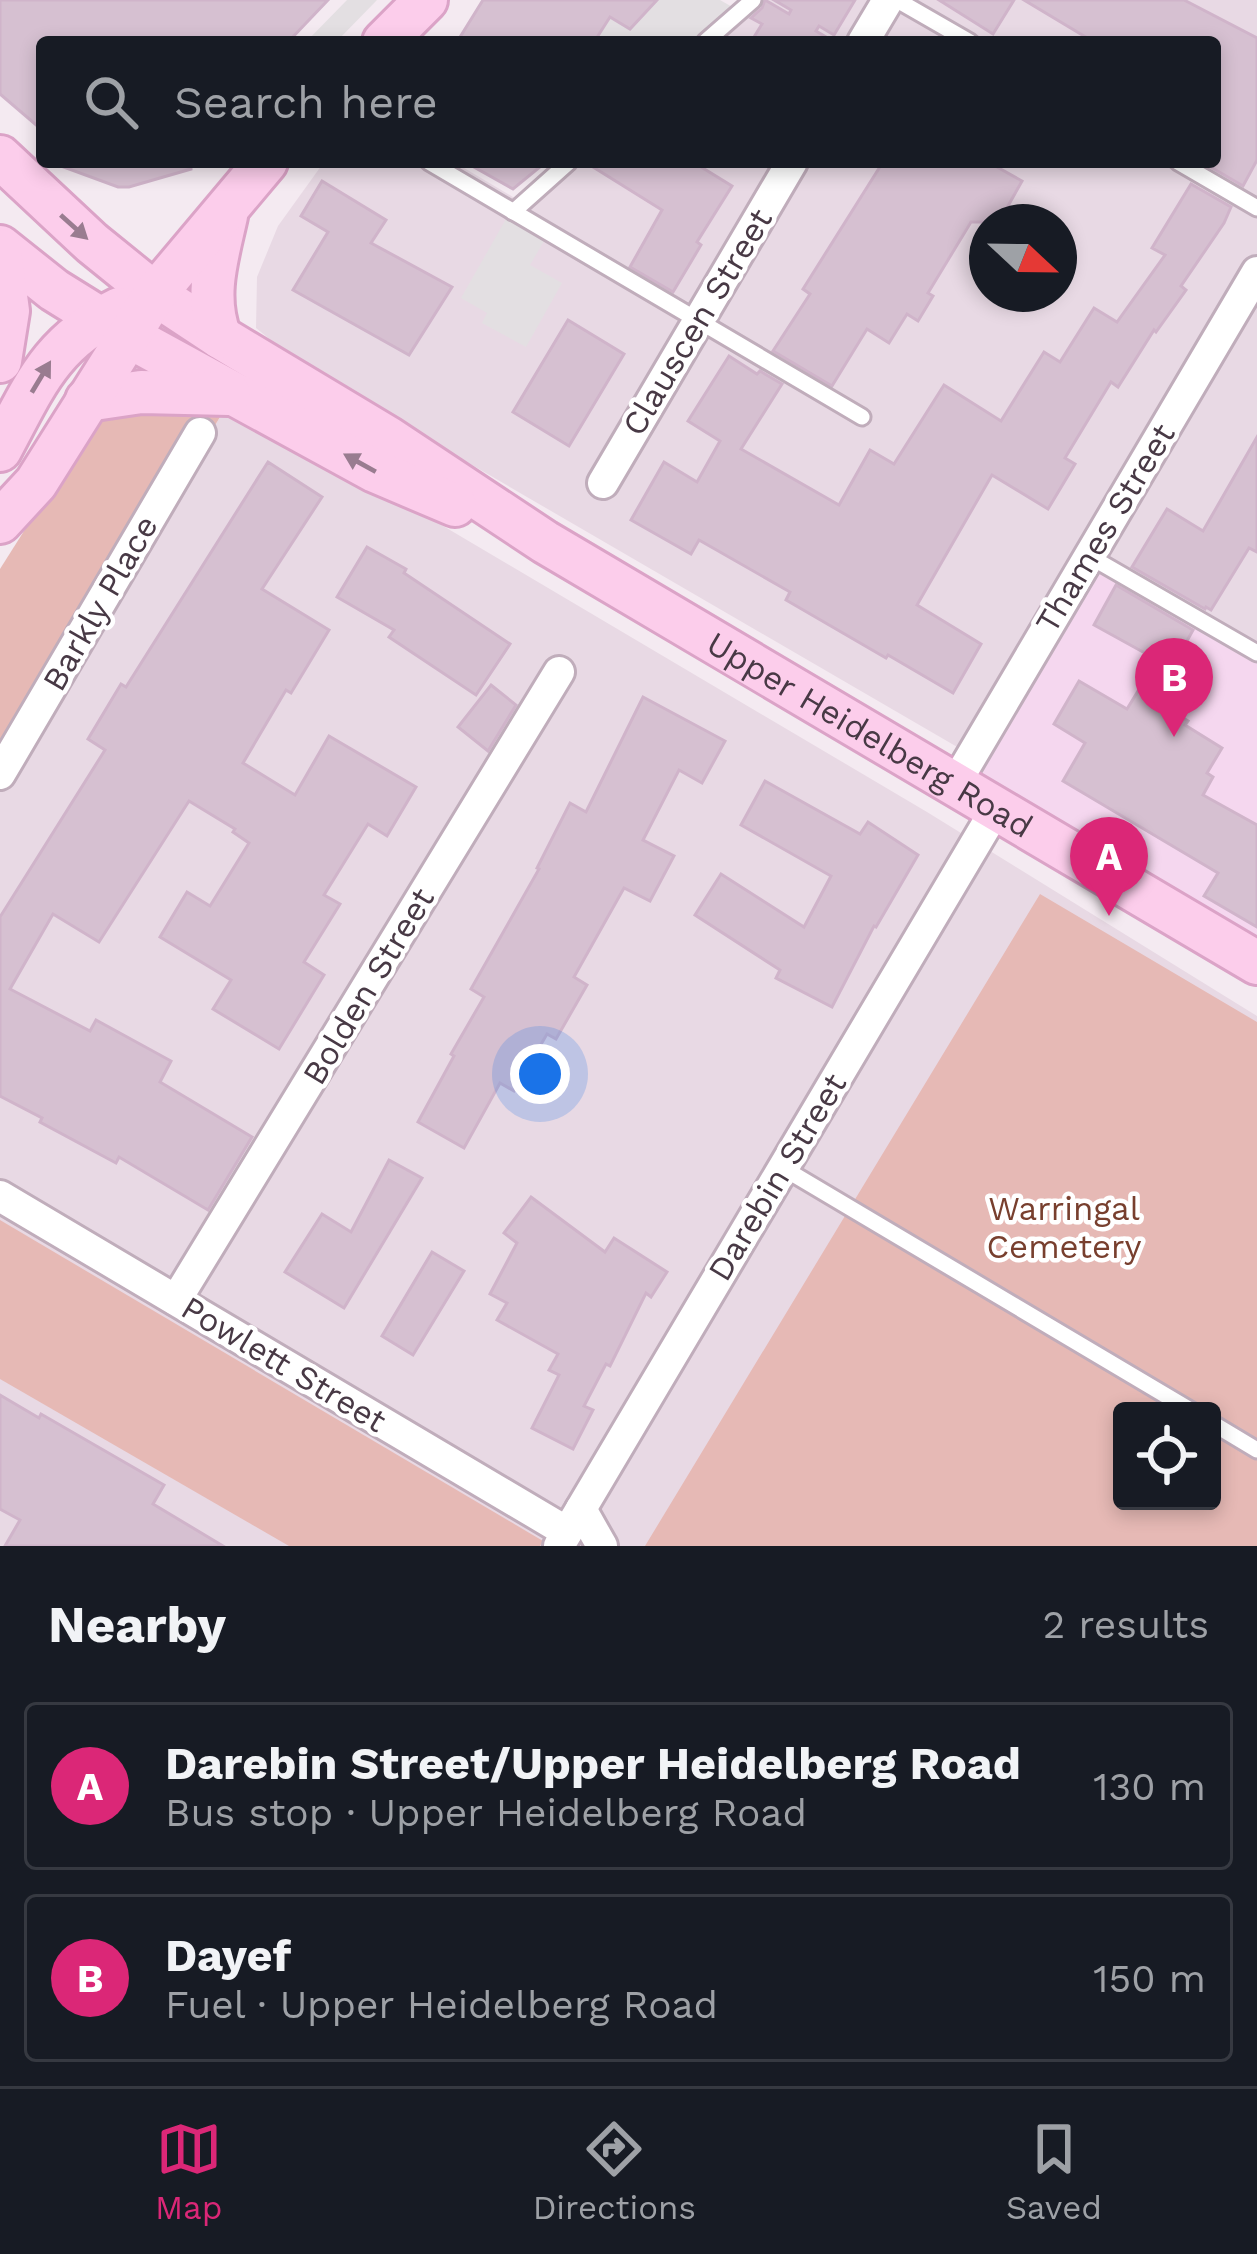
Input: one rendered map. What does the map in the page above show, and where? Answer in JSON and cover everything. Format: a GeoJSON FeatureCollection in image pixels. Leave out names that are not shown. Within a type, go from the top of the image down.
{"type":"FeatureCollection","features":[{"type":"Feature","properties":{"kind":"main road"},"geometry":{"type":"LineString","coordinates":[[390,36],[426,0]]}},
{"type":"Feature","properties":{"kind":"main road","name":"Upper Heidelberg Road"},"geometry":{"type":"LineString","coordinates":[[0,158],[92,243],[154,293],[220,337],[388,438],[545,542],[1257,963]]}},
{"type":"Feature","properties":{"kind":"main road"},"geometry":{"type":"LineString","coordinates":[[0,449],[48,364],[71,338],[113,327],[154,293],[261,168]]}},
{"type":"Feature","properties":{"kind":"main road"},"geometry":{"type":"LineString","coordinates":[[220,337],[212,288],[229,204]]}},
{"type":"Feature","properties":{"kind":"main road"},"geometry":{"type":"LineString","coordinates":[[0,249],[8,311],[0,361]]}},
{"type":"Feature","properties":{"kind":"main road","name":"Upper Heidelberg Road"},"geometry":{"type":"LineString","coordinates":[[0,249],[113,327],[375,471],[545,542]]}},
{"type":"Feature","properties":{"kind":"main road"},"geometry":{"type":"LineString","coordinates":[[0,522],[36,483],[87,400],[113,327]]}},
{"type":"Feature","properties":{"kind":"main road"},"geometry":{"type":"LineString","coordinates":[[87,400],[141,392],[238,394]]}},
{"type":"Feature","properties":{"kind":"street"},"geometry":{"type":"LineString","coordinates":[[867,36],[888,0]]}},
{"type":"Feature","properties":{"kind":"street","name":"Clauscen Street"},"geometry":{"type":"LineString","coordinates":[[603,483],[788,168]]}},
{"type":"Feature","properties":{"kind":"street","name":"Thames Street"},"geometry":{"type":"LineString","coordinates":[[955,784],[1257,272]]}},
{"type":"Feature","properties":{"kind":"street","name":"Barkly Place"},"geometry":{"type":"LineString","coordinates":[[0,774],[200,433]]}},
{"type":"Feature","properties":{"kind":"street","name":"Bolden Street"},"geometry":{"type":"LineString","coordinates":[[176,1300],[559,671]]}},
{"type":"Feature","properties":{"kind":"street","name":"Darebin Street"},"geometry":{"type":"LineString","coordinates":[[569,1529],[996,808]]}},
{"type":"Feature","properties":{"kind":"street","name":"Powlett Street"},"geometry":{"type":"LineString","coordinates":[[0,1196],[569,1529]]}},
{"type":"Feature","properties":{"kind":"street"},"geometry":{"type":"LineString","coordinates":[[569,1529],[602,1546]]}},
{"type":"Feature","properties":{"kind":"lane"},"geometry":{"type":"LineString","coordinates":[[712,36],[753,0]]}},
{"type":"Feature","properties":{"kind":"lane"},"geometry":{"type":"LineString","coordinates":[[897,0],[960,36]]}},
{"type":"Feature","properties":{"kind":"lane"},"geometry":{"type":"LineString","coordinates":[[439,168],[862,417]]}},
{"type":"Feature","properties":{"kind":"lane"},"geometry":{"type":"LineString","coordinates":[[513,212],[562,168]]}},
{"type":"Feature","properties":{"kind":"lane"},"geometry":{"type":"LineString","coordinates":[[1188,168],[1257,208]]}},
{"type":"Feature","properties":{"kind":"lane"},"geometry":{"type":"LineString","coordinates":[[1089,556],[1257,653]]}},
{"type":"Feature","properties":{"kind":"lane"},"geometry":{"type":"LineString","coordinates":[[783,1168],[1177,1402]]}},
{"type":"Feature","properties":{"kind":"lane"},"geometry":{"type":"LineString","coordinates":[[1221,1428],[1257,1450]]}},
{"type":"Feature","properties":{"kind":"shaded area"},"geometry":{"type":"Polygon","coordinates":[[[347,0],[377,0],[342,36],[312,36],[347,0]]]}},
{"type":"Feature","properties":{"kind":"shaded area"},"geometry":{"type":"Polygon","coordinates":[[[657,0],[720,0],[734,8],[701,36],[598,36],[611,18],[630,28],[657,0]]]}},
{"type":"Feature","properties":{"kind":"shaded area"},"geometry":{"type":"Polygon","coordinates":[[[745,0],[1257,0],[1257,653],[971,755],[305,368],[256,328],[257,277],[278,226],[320,168],[464,168],[518,200],[555,168],[1221,168],[1221,36],[705,36],[745,0]]]}},
{"type":"Feature","properties":{"kind":"shaded area"},"geometry":{"type":"Polygon","coordinates":[[[506,219],[544,241],[530,265],[562,283],[526,347],[482,323],[487,313],[461,298],[506,219]]]}},
{"type":"Feature","properties":{"kind":"shaded area"},"geometry":{"type":"Polygon","coordinates":[[[223,412],[335,462],[927,812],[1257,1016],[1257,1546],[0,1546],[0,791],[223,412]]]}},
{"type":"Feature","properties":{"kind":"shaded area"},"geometry":{"type":"Polygon","coordinates":[[[1089,556],[1257,653],[1257,963],[955,784],[1089,556]]]}},
{"type":"Feature","properties":{"kind":"green space"},"geometry":{"type":"Polygon","coordinates":[[[223,412],[0,756],[0,569],[86,433],[106,413],[223,412]]]}},
{"type":"Feature","properties":{"kind":"green space","name":"Warringal Cemetery"},"geometry":{"type":"Polygon","coordinates":[[[1040,894],[1257,1022],[1257,1546],[645,1546],[1040,894]]]}},
{"type":"Feature","properties":{"kind":"green space"},"geometry":{"type":"Polygon","coordinates":[[[0,1220],[543,1541],[540,1546],[289,1546],[0,1379],[0,1220]]]}},
{"type":"Feature","properties":{"kind":"building"},"geometry":{"type":"Polygon","coordinates":[[[0,0],[328,0],[294,36],[36,36],[36,125],[0,94],[0,0]]]}},
{"type":"Feature","properties":{"kind":"building"},"geometry":{"type":"Polygon","coordinates":[[[483,0],[657,0],[630,29],[610,17],[598,36],[461,36],[483,0]]]}},
{"type":"Feature","properties":{"kind":"building"},"geometry":{"type":"Polygon","coordinates":[[[765,0],[789,14],[791,10],[774,0],[855,0],[834,35],[819,26],[816,31],[824,36],[755,36],[762,24],[751,18],[765,0]]]}},
{"type":"Feature","properties":{"kind":"building"},"geometry":{"type":"Polygon","coordinates":[[[939,0],[1014,0],[993,34],[939,0]]]}},
{"type":"Feature","properties":{"kind":"building"},"geometry":{"type":"Polygon","coordinates":[[[1024,0],[1184,0],[1257,38],[1257,160],[1243,186],[1212,168],[1221,168],[1221,36],[1084,36],[1024,0]]]}},
{"type":"Feature","properties":{"kind":"building"},"geometry":{"type":"Polygon","coordinates":[[[66,168],[191,168],[129,187],[66,168]]]}},
{"type":"Feature","properties":{"kind":"building"},"geometry":{"type":"Polygon","coordinates":[[[476,168],[539,168],[513,189],[476,168]]]}},
{"type":"Feature","properties":{"kind":"building"},"geometry":{"type":"Polygon","coordinates":[[[595,168],[703,168],[732,186],[673,292],[630,267],[662,210],[595,168]]]}},
{"type":"Feature","properties":{"kind":"building"},"geometry":{"type":"Polygon","coordinates":[[[879,168],[999,168],[1022,181],[1009,204],[969,204],[969,225],[928,293],[933,296],[918,321],[907,314],[889,343],[867,329],[832,386],[773,351],[810,294],[803,289],[879,168]]]}},
{"type":"Feature","properties":{"kind":"building"},"geometry":{"type":"Polygon","coordinates":[[[322,181],[386,220],[371,243],[452,287],[409,355],[293,290],[328,232],[301,216],[322,181]]]}},
{"type":"Feature","properties":{"kind":"building"},"geometry":{"type":"Polygon","coordinates":[[[1191,184],[1231,207],[1224,223],[1181,286],[1186,290],[1118,387],[1111,382],[1065,458],[1075,464],[1048,509],[992,475],[917,605],[981,644],[953,693],[786,600],[790,592],[699,540],[691,554],[631,520],[664,462],[697,482],[720,441],[688,421],[729,356],[782,384],[741,449],[839,505],[870,450],[894,464],[944,385],[1001,421],[1044,352],[1060,362],[1094,308],[1117,322],[1165,255],[1152,248],[1191,184]]]}},
{"type":"Feature","properties":{"kind":"building"},"geometry":{"type":"Polygon","coordinates":[[[568,320],[624,354],[569,446],[513,412],[568,320]]]}},
{"type":"Feature","properties":{"kind":"building"},"geometry":{"type":"Polygon","coordinates":[[[1257,437],[1257,552],[1249,548],[1211,610],[1132,567],[1167,509],[1203,531],[1257,437]]]}},
{"type":"Feature","properties":{"kind":"building"},"geometry":{"type":"Polygon","coordinates":[[[268,462],[322,497],[262,589],[329,630],[243,763],[295,795],[329,736],[416,787],[387,836],[368,824],[324,895],[340,904],[304,962],[324,975],[279,1049],[213,1009],[231,980],[160,937],[187,892],[210,906],[249,843],[189,801],[99,942],[53,914],[10,989],[90,1031],[96,1020],[171,1061],[160,1082],[252,1137],[208,1210],[119,1157],[116,1163],[0,1096],[0,917],[105,750],[88,739],[268,462]]]}},
{"type":"Feature","properties":{"kind":"building"},"geometry":{"type":"Polygon","coordinates":[[[367,547],[406,569],[404,573],[510,644],[476,695],[389,637],[394,630],[337,597],[367,547]]]}},
{"type":"Feature","properties":{"kind":"building"},"geometry":{"type":"Polygon","coordinates":[[[1116,585],[1193,630],[1172,668],[1094,625],[1116,585]]]}},
{"type":"Feature","properties":{"kind":"building"},"geometry":{"type":"Polygon","coordinates":[[[1079,681],[1127,709],[1138,691],[1222,748],[1207,773],[1213,777],[1203,795],[1257,825],[1257,927],[1204,896],[1218,873],[1063,781],[1085,743],[1054,724],[1079,681]]]}},
{"type":"Feature","properties":{"kind":"building"},"geometry":{"type":"Polygon","coordinates":[[[491,685],[516,705],[488,751],[458,727],[491,685]]]}},
{"type":"Feature","properties":{"kind":"building"},"geometry":{"type":"Polygon","coordinates":[[[643,697],[725,741],[702,783],[679,770],[643,840],[674,856],[650,901],[624,888],[574,977],[587,985],[556,1039],[547,1034],[514,1091],[500,1083],[464,1148],[418,1122],[484,997],[471,989],[539,869],[570,803],[586,812],[643,697]]]}},
{"type":"Feature","properties":{"kind":"building"},"geometry":{"type":"Polygon","coordinates":[[[765,781],[860,834],[868,822],[918,855],[832,1007],[776,978],[780,970],[695,915],[721,874],[804,927],[831,876],[741,825],[765,781]]]}},
{"type":"Feature","properties":{"kind":"building"},"geometry":{"type":"Polygon","coordinates":[[[389,1160],[422,1178],[344,1308],[285,1272],[322,1214],[351,1232],[389,1160]]]}},
{"type":"Feature","properties":{"kind":"building"},"geometry":{"type":"Polygon","coordinates":[[[531,1197],[605,1252],[614,1238],[667,1272],[651,1297],[646,1293],[610,1366],[606,1364],[584,1406],[593,1410],[573,1449],[532,1428],[559,1375],[549,1370],[558,1354],[497,1320],[507,1303],[490,1294],[517,1243],[504,1233],[531,1197]]]}},
{"type":"Feature","properties":{"kind":"building"},"geometry":{"type":"Polygon","coordinates":[[[432,1252],[464,1271],[413,1355],[382,1336],[432,1252]]]}},
{"type":"Feature","properties":{"kind":"building"},"geometry":{"type":"Polygon","coordinates":[[[0,1395],[164,1485],[153,1504],[223,1546],[5,1546],[20,1520],[0,1509],[0,1395]]]}},
{"type":"Feature","properties":{"kind":"place","name":"Dayef"},"geometry":{"type":"Point","coordinates":[1174,737]}},
{"type":"Feature","properties":{"kind":"place","name":"Darebin Street/Upper Heidelberg Road"},"geometry":{"type":"Point","coordinates":[1109,916]}}]}
